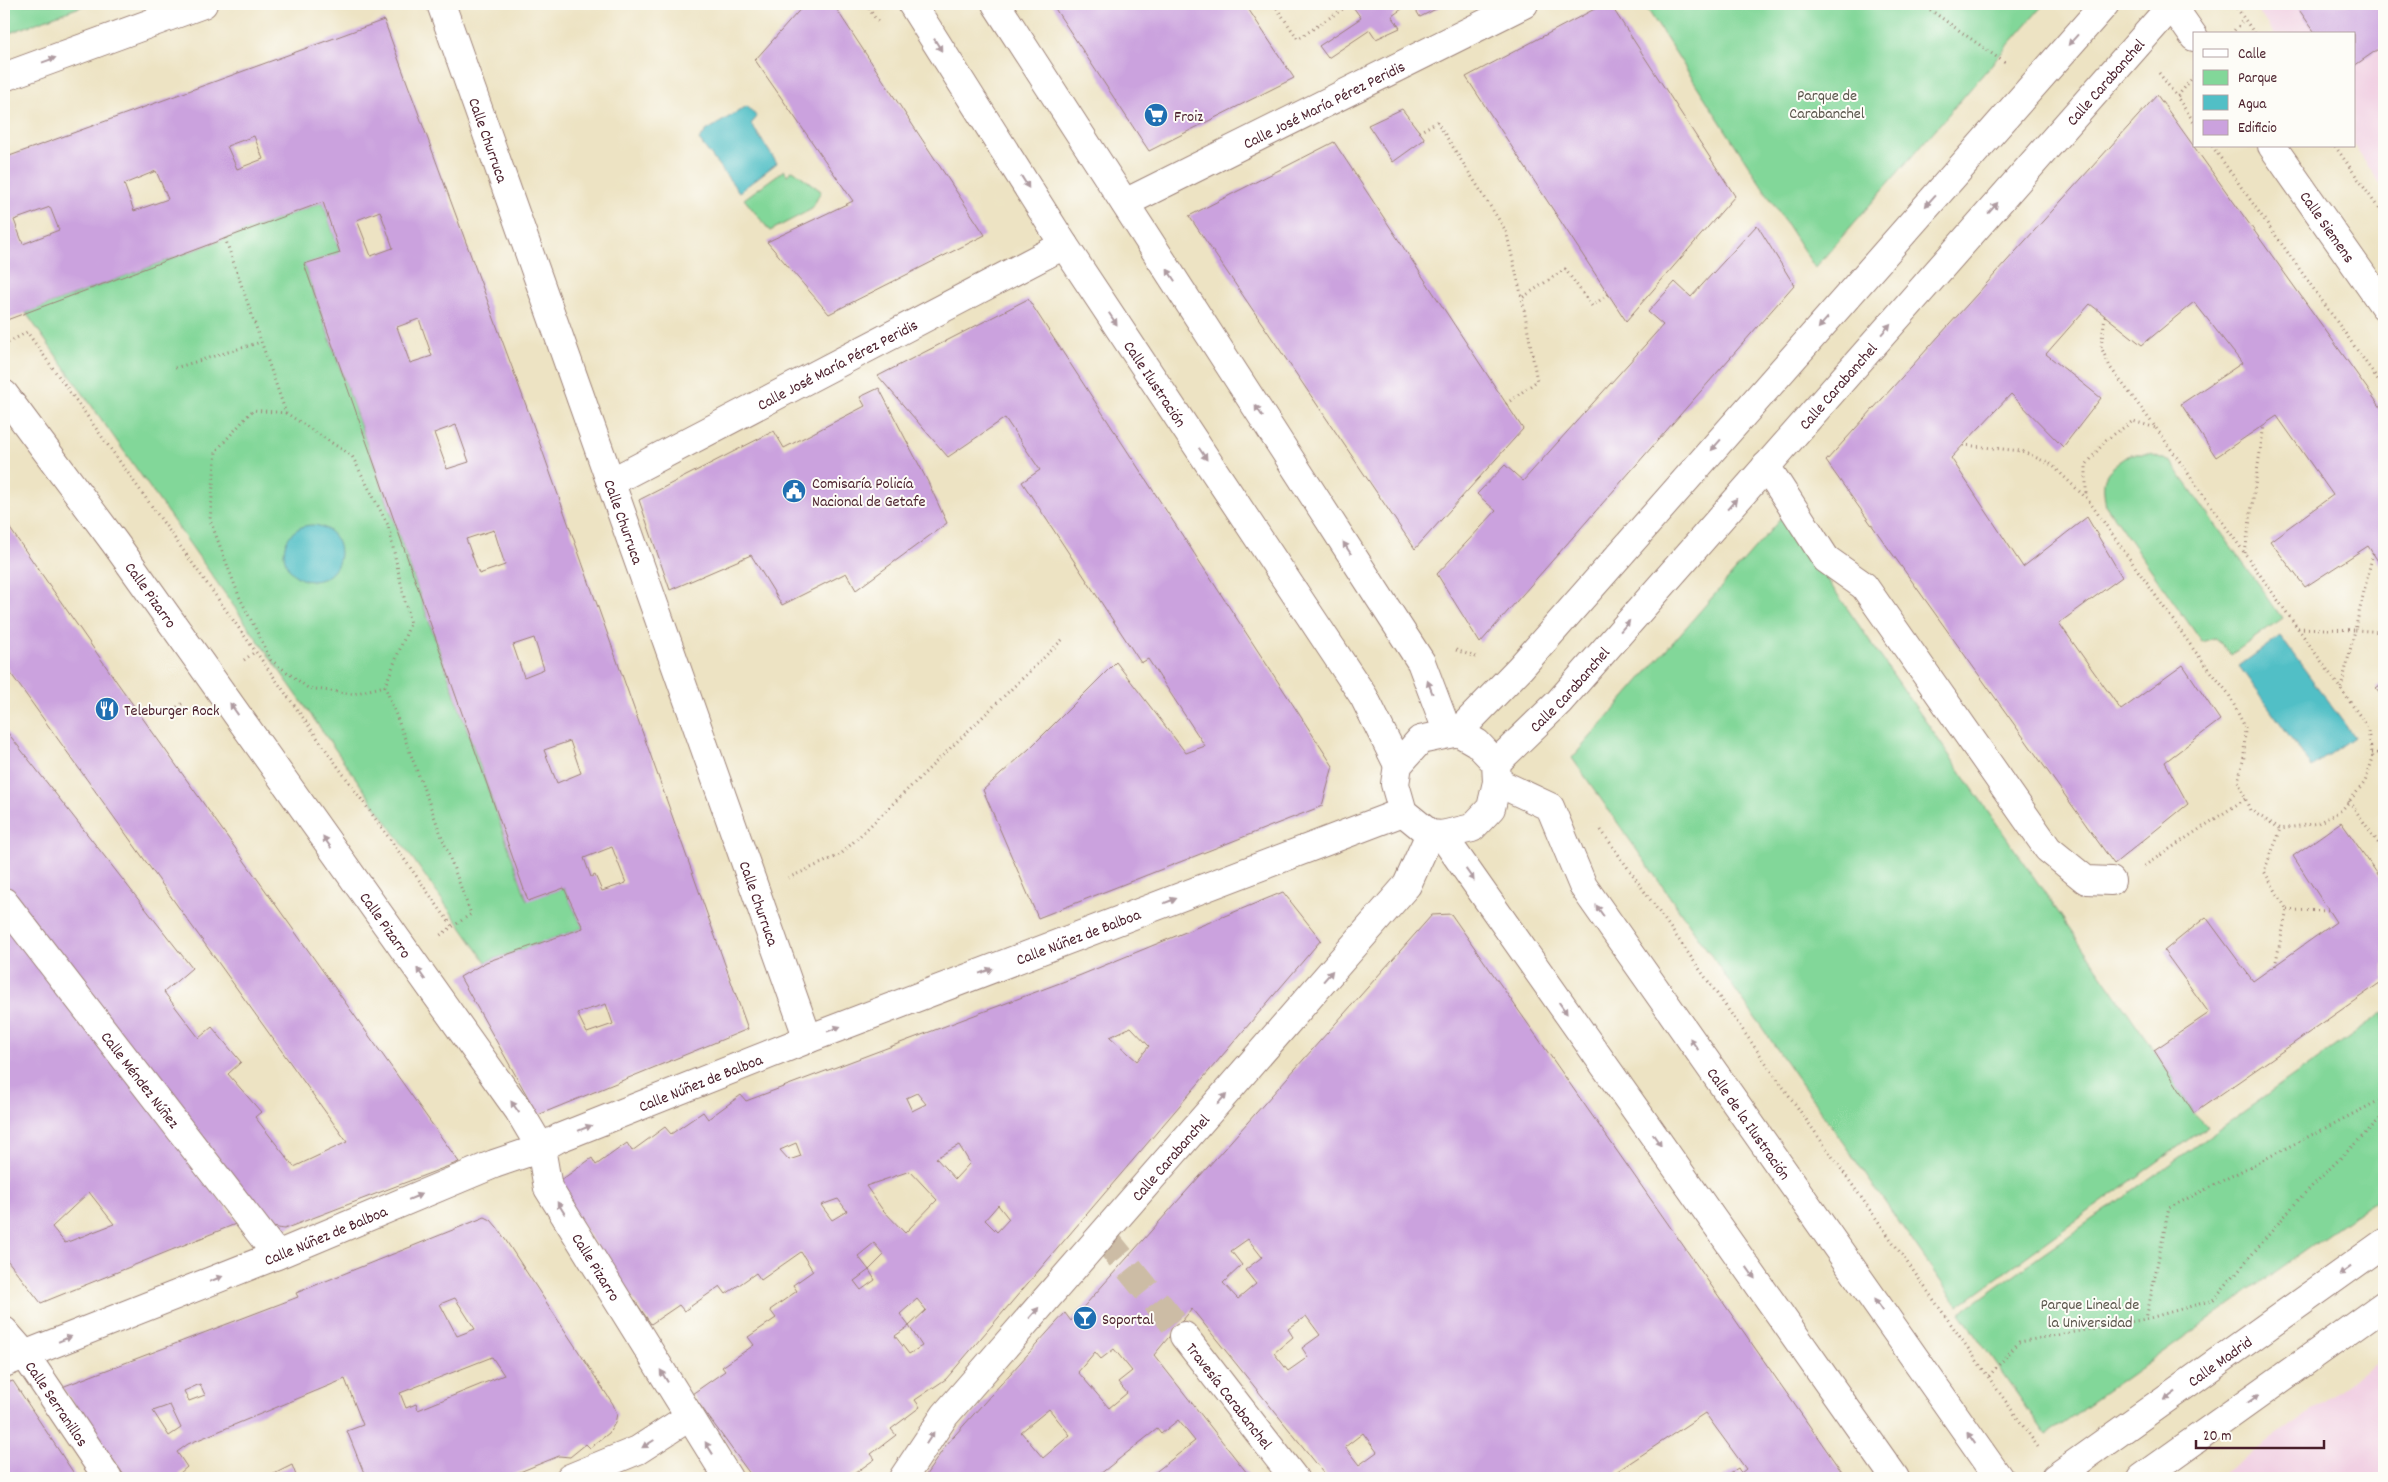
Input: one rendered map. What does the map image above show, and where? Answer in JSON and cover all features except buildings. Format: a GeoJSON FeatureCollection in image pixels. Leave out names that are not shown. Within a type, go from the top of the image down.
{"type":"FeatureCollection","features":[{"type":"Feature","properties":{"kind":"street"},"geometry":{"type":"LineString","coordinates":[[4,77],[203,4]]}},
{"type":"Feature","properties":{"kind":"street","name":"Calle Churruca"},"geometry":{"type":"LineString","coordinates":[[441,4],[808,1039]]}},
{"type":"Feature","properties":{"kind":"street","name":"Calle Ilustración"},"geometry":{"type":"LineString","coordinates":[[912,4],[1064,245],[1364,697],[1398,765]]}},
{"type":"Feature","properties":{"kind":"street"},"geometry":{"type":"LineString","coordinates":[[996,4],[1421,662],[1453,733],[1477,743],[1496,773],[1491,808],[1472,828],[1436,834]]}},
{"type":"Feature","properties":{"kind":"street","name":"Calle José María Pérez Peridis"},"geometry":{"type":"LineString","coordinates":[[1124,203],[1524,4]]}},
{"type":"Feature","properties":{"kind":"street"},"geometry":{"type":"LineString","coordinates":[[1895,1478],[1436,834],[1402,812],[1395,784],[1398,765],[1420,740],[1453,733],[1533,653],[2105,4]]}},
{"type":"Feature","properties":{"kind":"street"},"geometry":{"type":"LineString","coordinates":[[2172,4],[2193,35]]}},
{"type":"Feature","properties":{"kind":"street","name":"Calle Carabanchel"},"geometry":{"type":"LineString","coordinates":[[1496,773],[2172,4]]}},
{"type":"Feature","properties":{"kind":"street","name":"Calle Siemens"},"geometry":{"type":"LineString","coordinates":[[2273,148],[2384,306]]}},
{"type":"Feature","properties":{"kind":"street","name":"Calle José María Pérez Peridis"},"geometry":{"type":"LineString","coordinates":[[611,482],[1064,245]]}},
{"type":"Feature","properties":{"kind":"street","name":"Calle Pizarro"},"geometry":{"type":"LineString","coordinates":[[4,394],[115,543],[519,1112],[541,1148],[548,1188],[728,1478]]}},
{"type":"Feature","properties":{"kind":"street"},"geometry":{"type":"LineString","coordinates":[[1766,466],[1826,559],[1864,586],[2048,849],[2086,880],[2111,881]]}},
{"type":"Feature","properties":{"kind":"street","name":"Calle de la Ilustración"},"geometry":{"type":"LineString","coordinates":[[1496,773],[1550,806],[1583,886],[1999,1478]]}},
{"type":"Feature","properties":{"kind":"street","name":"Calle Núñez de Balboa"},"geometry":{"type":"LineString","coordinates":[[14,1359],[277,1255],[494,1164],[541,1148],[559,1138],[808,1039],[1402,812]]}},
{"type":"Feature","properties":{"kind":"street","name":"Calle Carabanchel"},"geometry":{"type":"LineString","coordinates":[[903,1478],[945,1415],[1407,885],[1436,834]]}},
{"type":"Feature","properties":{"kind":"street","name":"Calle Méndez Núñez"},"geometry":{"type":"LineString","coordinates":[[4,902],[277,1255]]}},
{"type":"Feature","properties":{"kind":"street","name":"Calle Madrid"},"geometry":{"type":"LineString","coordinates":[[2055,1478],[2384,1243]]}},
{"type":"Feature","properties":{"kind":"street"},"geometry":{"type":"LineString","coordinates":[[2142,1478],[2384,1305]]}},
{"type":"Feature","properties":{"kind":"street","name":"Calle Serranillos"},"geometry":{"type":"LineString","coordinates":[[4,1331],[14,1359],[108,1478]]}},
{"type":"Feature","properties":{"kind":"street","name":"Travesía Carabanchel"},"geometry":{"type":"LineString","coordinates":[[1184,1336],[1294,1478]]}},
{"type":"Feature","properties":{"kind":"street"},"geometry":{"type":"LineString","coordinates":[[570,1478],[638,1450],[689,1418]]}},
{"type":"Feature","properties":{"kind":"path"},"geometry":{"type":"LineString","coordinates":[[1274,4],[1298,39],[1350,4]]}},
{"type":"Feature","properties":{"kind":"path"},"geometry":{"type":"LineString","coordinates":[[1922,4],[2034,83]]}},
{"type":"Feature","properties":{"kind":"path"},"geometry":{"type":"LineString","coordinates":[[2234,4],[2254,32]]}},
{"type":"Feature","properties":{"kind":"path"},"geometry":{"type":"LineString","coordinates":[[2233,32],[2244,19]]}},
{"type":"Feature","properties":{"kind":"path"},"geometry":{"type":"LineString","coordinates":[[2151,78],[2158,71],[2193,121]]}},
{"type":"Feature","properties":{"kind":"path"},"geometry":{"type":"LineString","coordinates":[[2176,97],[2193,77]]}},
{"type":"Feature","properties":{"kind":"path"},"geometry":{"type":"LineString","coordinates":[[1419,132],[1437,122],[1506,231],[1522,298],[1537,381],[1506,404]]}},
{"type":"Feature","properties":{"kind":"path"},"geometry":{"type":"LineString","coordinates":[[2213,148],[2384,388]]}},
{"type":"Feature","properties":{"kind":"path"},"geometry":{"type":"LineString","coordinates":[[2336,148],[2384,216]]}},
{"type":"Feature","properties":{"kind":"path"},"geometry":{"type":"LineString","coordinates":[[225,238],[286,413]]}},
{"type":"Feature","properties":{"kind":"path"},"geometry":{"type":"LineString","coordinates":[[1522,298],[1565,269],[1592,306],[1609,294]]}},
{"type":"Feature","properties":{"kind":"path"},"geometry":{"type":"LineString","coordinates":[[1963,445],[2022,451],[2052,465],[2086,497],[2194,650],[2228,693],[2245,727],[2244,757],[2238,781],[2250,810],[2281,829],[2318,823],[2342,810],[2365,782],[2373,758],[2366,726],[2156,428],[2110,367],[2100,347],[2105,316]]}},
{"type":"Feature","properties":{"kind":"path"},"geometry":{"type":"LineString","coordinates":[[4,344],[27,332],[452,926]]}},
{"type":"Feature","properties":{"kind":"path"},"geometry":{"type":"LineString","coordinates":[[175,368],[261,342]]}},
{"type":"Feature","properties":{"kind":"path"},"geometry":{"type":"LineString","coordinates":[[385,686],[353,694],[308,688],[271,660],[239,596],[210,520],[216,451],[252,410],[286,413],[352,456],[388,525],[410,624],[385,686],[471,914],[437,937]]}},
{"type":"Feature","properties":{"kind":"path"},"geometry":{"type":"LineString","coordinates":[[2086,497],[2086,465],[2106,440],[2132,421],[2156,428]]}},
{"type":"Feature","properties":{"kind":"path"},"geometry":{"type":"LineString","coordinates":[[2245,554],[2264,425]]}},
{"type":"Feature","properties":{"kind":"path"},"geometry":{"type":"LineString","coordinates":[[2340,689],[2373,553]]}},
{"type":"Feature","properties":{"kind":"path"},"geometry":{"type":"LineString","coordinates":[[2298,628],[2384,632]]}},
{"type":"Feature","properties":{"kind":"path"},"geometry":{"type":"LineString","coordinates":[[755,892],[840,855],[1063,639]]}},
{"type":"Feature","properties":{"kind":"path"},"geometry":{"type":"LineString","coordinates":[[2372,753],[2384,753]]}},
{"type":"Feature","properties":{"kind":"path"},"geometry":{"type":"LineString","coordinates":[[2111,881],[2150,863],[2245,799]]}},
{"type":"Feature","properties":{"kind":"path"},"geometry":{"type":"LineString","coordinates":[[2349,801],[2384,851]]}},
{"type":"Feature","properties":{"kind":"path"},"geometry":{"type":"LineString","coordinates":[[1599,827],[2042,1452]]}},
{"type":"Feature","properties":{"kind":"path"},"geometry":{"type":"LineString","coordinates":[[2274,966],[2287,910],[2264,871],[2281,829]]}},
{"type":"Feature","properties":{"kind":"path"},"geometry":{"type":"LineString","coordinates":[[2287,910],[2329,911]]}},
{"type":"Feature","properties":{"kind":"path"},"geometry":{"type":"LineString","coordinates":[[2146,1318],[2169,1208],[2384,1098]]}},
{"type":"Feature","properties":{"kind":"path"},"geometry":{"type":"LineString","coordinates":[[1988,1376],[2019,1342],[2146,1318],[2213,1300],[2300,1198],[2384,1115]]}},
{"type":"Feature","properties":{"kind":"shaded area"},"geometry":{"type":"Polygon","coordinates":[[[2253,4],[2384,4],[2384,189],[2355,148],[2356,32],[2273,32],[2253,4]]]}},
{"type":"Feature","properties":{"kind":"shaded area"},"geometry":{"type":"Polygon","coordinates":[[[2384,1358],[2384,1478],[2217,1478],[2384,1358]]]}},
{"type":"Feature","properties":{"kind":"green space"},"geometry":{"type":"Polygon","coordinates":[[[4,4],[88,4],[4,35],[4,4]]]}},
{"type":"Feature","properties":{"kind":"green space","name":"Parque de Carabanchel"},"geometry":{"type":"Polygon","coordinates":[[[1644,4],[2044,4],[1815,268],[1644,4]]]}},
{"type":"Feature","properties":{"kind":"green space"},"geometry":{"type":"Polygon","coordinates":[[[784,170],[787,175],[793,170],[821,191],[812,209],[770,231],[744,199],[784,170]]]}},
{"type":"Feature","properties":{"kind":"green space"},"geometry":{"type":"Polygon","coordinates":[[[323,202],[340,253],[304,265],[527,900],[564,888],[583,928],[486,962],[26,313],[323,202]]]}},
{"type":"Feature","properties":{"kind":"green space"},"geometry":{"type":"Polygon","coordinates":[[[2131,454],[2151,454],[2171,462],[2282,618],[2231,655],[2216,638],[2202,642],[2106,506],[2104,480],[2106,475],[2115,465],[2131,454]]]}},
{"type":"Feature","properties":{"kind":"green space"},"geometry":{"type":"Polygon","coordinates":[[[1783,516],[2154,1050],[2194,1113],[2207,1126],[1958,1306],[1572,758],[1783,516]]]}},
{"type":"Feature","properties":{"kind":"green space","name":"Parque Lineal de la Universidad"},"geometry":{"type":"Polygon","coordinates":[[[2384,1012],[2384,1195],[2046,1435],[1960,1313],[2384,1012]]]}},
{"type":"Feature","properties":{"kind":"water"},"geometry":{"type":"Polygon","coordinates":[[[747,106],[757,117],[751,124],[777,163],[739,192],[699,140],[706,131],[747,106]]]}},
{"type":"Feature","properties":{"kind":"water"},"geometry":{"type":"Polygon","coordinates":[[[306,525],[318,525],[332,533],[340,547],[338,564],[332,573],[318,581],[306,581],[296,576],[289,569],[284,559],[284,547],[289,537],[296,530],[306,525]]]}},
{"type":"Feature","properties":{"kind":"water"},"geometry":{"type":"Polygon","coordinates":[[[2280,636],[2354,737],[2312,767],[2239,666],[2280,636]]]}},
{"type":"Feature","properties":{"kind":"tunnel"},"geometry":{"type":"LineString","coordinates":[[1103,1236],[1184,1336]]}},
{"type":"Feature","properties":{"kind":"place","name":"Froiz"},"geometry":{"type":"Point","coordinates":[1156,115]}},
{"type":"Feature","properties":{"kind":"place","name":"Comisaría Policía Nacional de Getafe"},"geometry":{"type":"Point","coordinates":[794,491]}},
{"type":"Feature","properties":{"kind":"place","name":"Teleburger Rock"},"geometry":{"type":"Point","coordinates":[107,709]}},
{"type":"Feature","properties":{"kind":"place","name":"Soportal"},"geometry":{"type":"Point","coordinates":[1085,1318]}}]}
